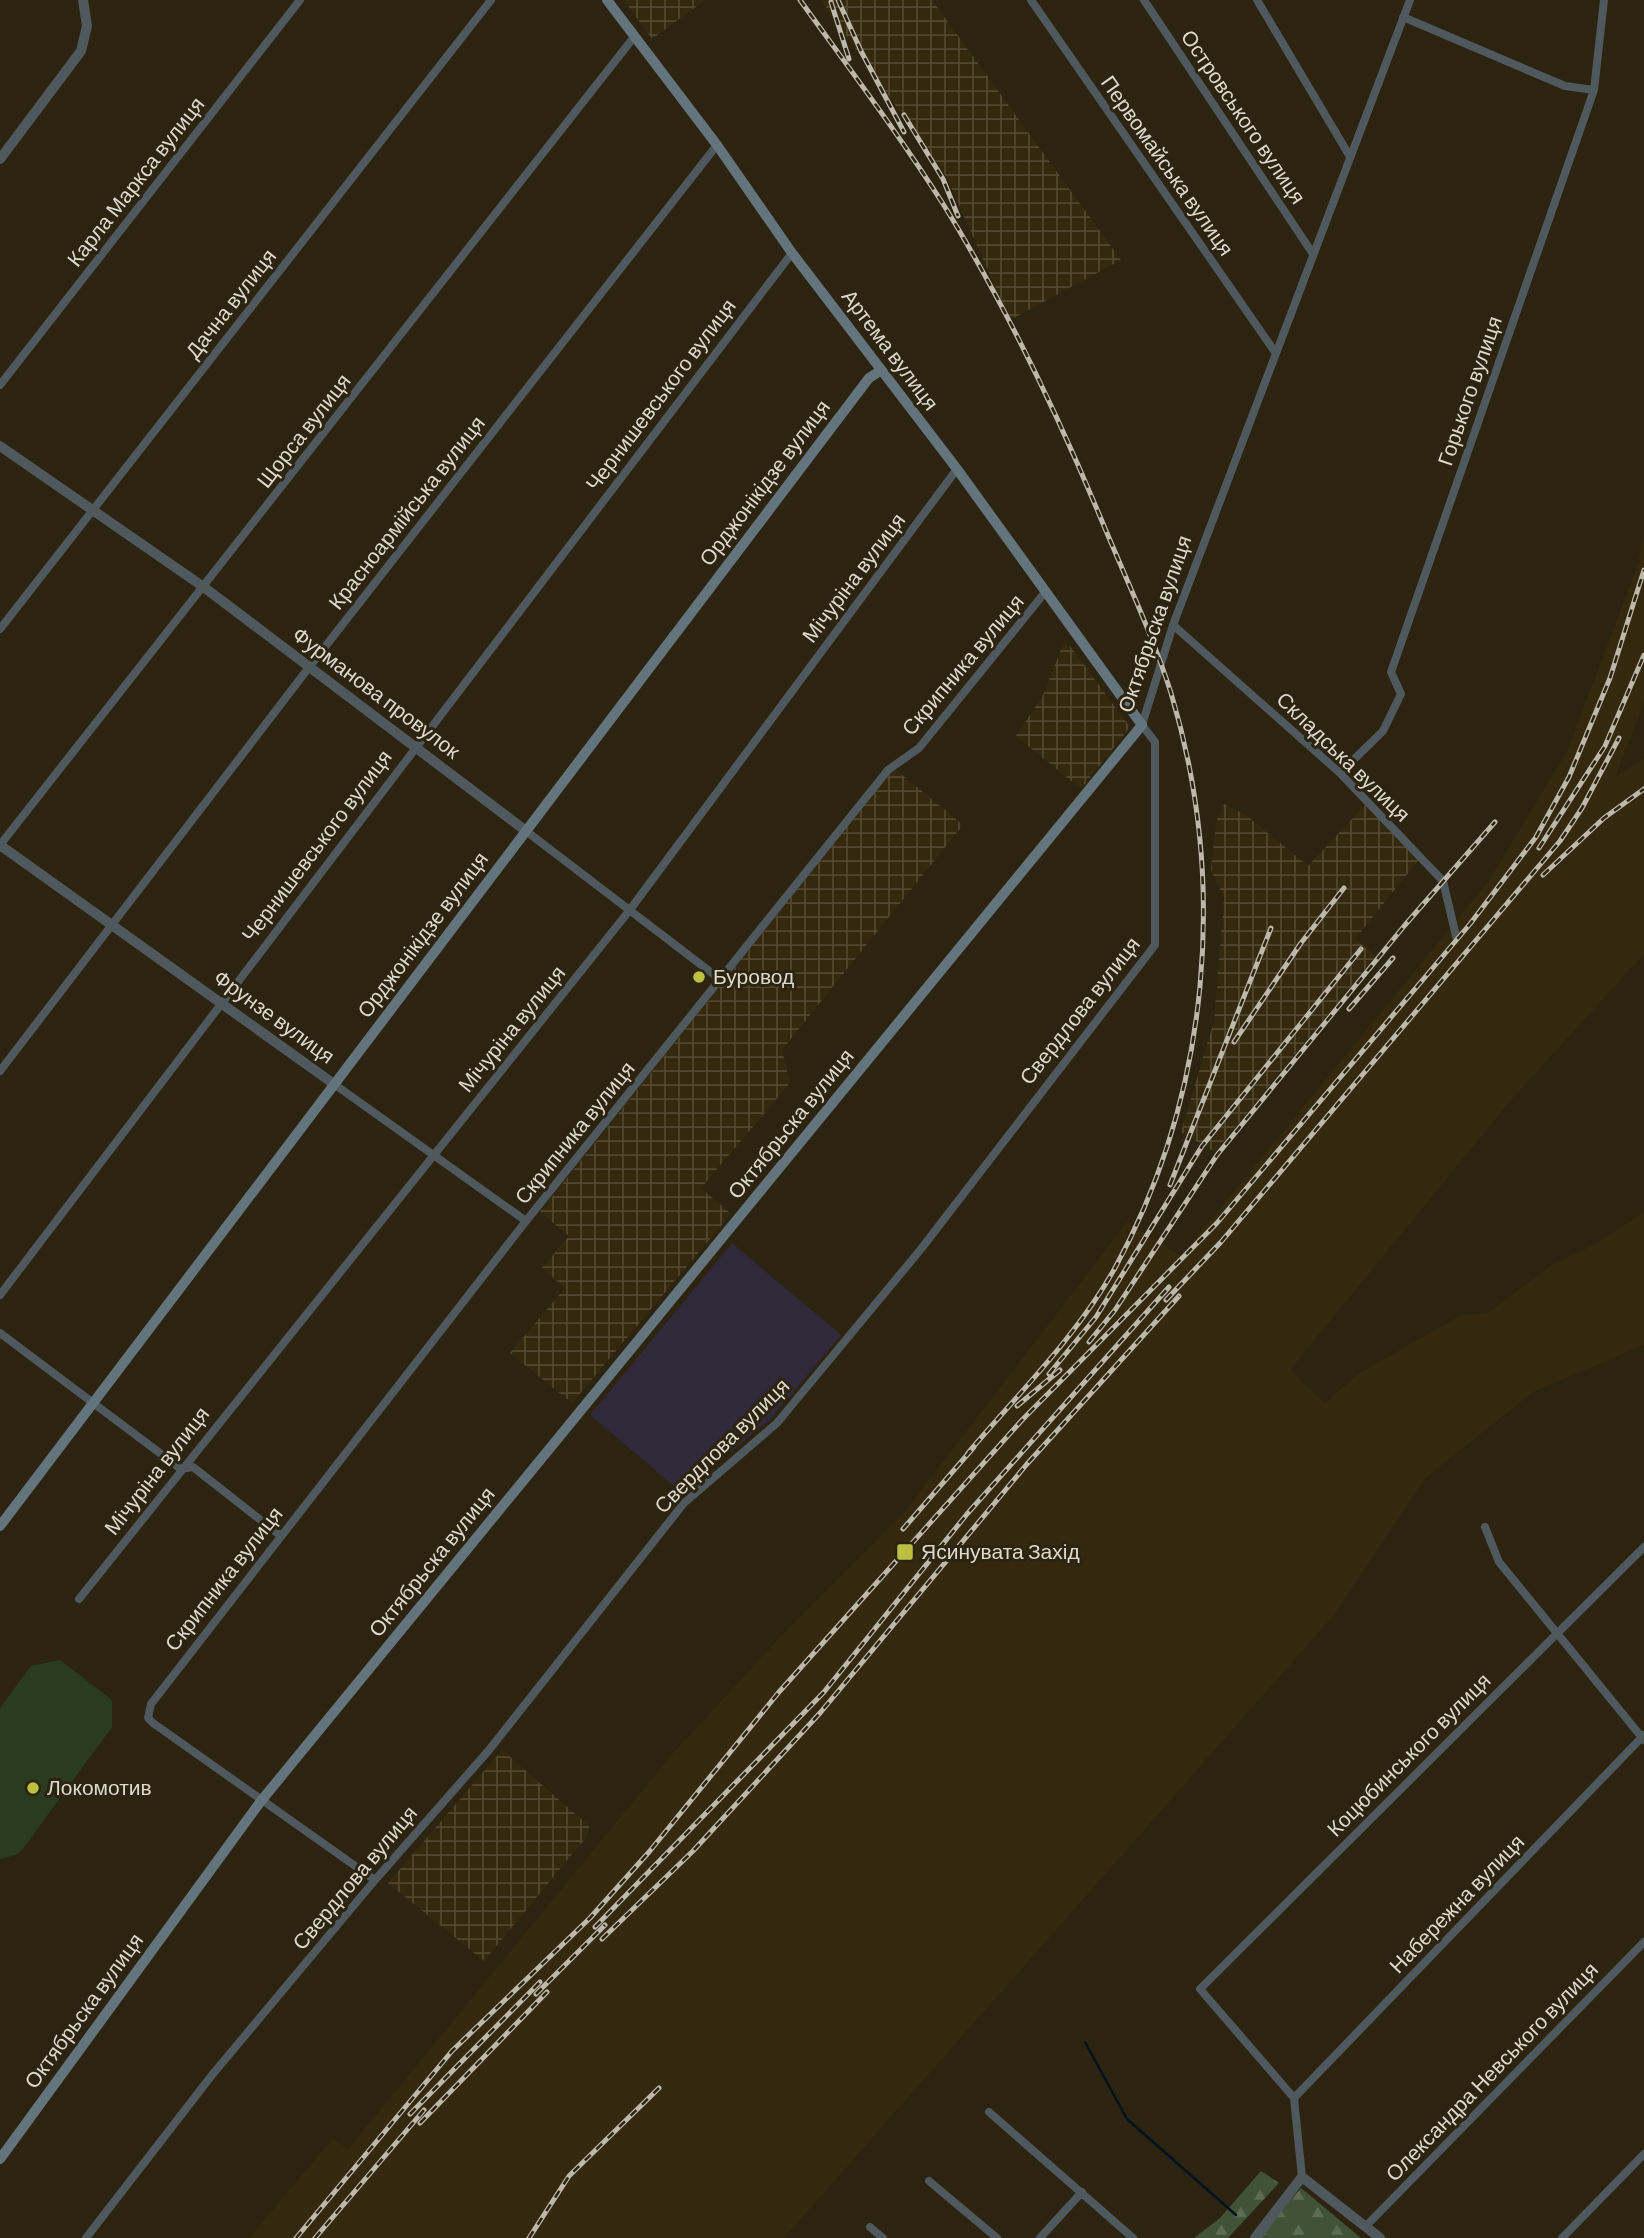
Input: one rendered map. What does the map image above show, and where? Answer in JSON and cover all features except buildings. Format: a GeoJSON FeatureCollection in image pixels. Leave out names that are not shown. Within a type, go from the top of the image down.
{"type":"FeatureCollection","features":[{"type":"Feature","properties":{"kind":"main road","name":"Артема вулиця"},"geometry":{"type":"LineString","coordinates":[[607,0],[717,145],[792,253],[880,371],[957,469],[1142,725]]}},
{"type":"Feature","properties":{"kind":"main road","name":"Орджонікідзе вулиця"},"geometry":{"type":"LineString","coordinates":[[0,1526],[869,378],[880,371]]}},
{"type":"Feature","properties":{"kind":"main road","name":"Октябрьска вулиця"},"geometry":{"type":"LineString","coordinates":[[0,2159],[261,1801],[1142,725]]}},
{"type":"Feature","properties":{"kind":"street"},"geometry":{"type":"LineString","coordinates":[[0,159],[81,51],[88,26],[83,0]]}},
{"type":"Feature","properties":{"kind":"street","name":"Карла Маркса вулиця"},"geometry":{"type":"LineString","coordinates":[[0,385],[300,0]]}},
{"type":"Feature","properties":{"kind":"street","name":"Дачна вулиця"},"geometry":{"type":"LineString","coordinates":[[0,629],[491,0]]}},
{"type":"Feature","properties":{"kind":"street","name":"Первомайська вулиця"},"geometry":{"type":"LineString","coordinates":[[1031,0],[1275,352]]}},
{"type":"Feature","properties":{"kind":"street","name":"Островського вулиця"},"geometry":{"type":"LineString","coordinates":[[1144,0],[1313,254]]}},
{"type":"Feature","properties":{"kind":"street"},"geometry":{"type":"LineString","coordinates":[[1257,0],[1349,155]]}},
{"type":"Feature","properties":{"kind":"street","name":"Октябрьска вулиця"},"geometry":{"type":"LineString","coordinates":[[1142,725],[1173,625],[1410,0]]}},
{"type":"Feature","properties":{"kind":"street","name":"Горького вулиця"},"geometry":{"type":"LineString","coordinates":[[1340,773],[1383,731],[1401,694],[1391,672],[1594,90],[1604,0]]}},
{"type":"Feature","properties":{"kind":"street"},"geometry":{"type":"LineString","coordinates":[[1403,17],[1565,86],[1594,90]]}},
{"type":"Feature","properties":{"kind":"street","name":"Щорса вулиця"},"geometry":{"type":"LineString","coordinates":[[0,845],[205,588],[634,37]]}},
{"type":"Feature","properties":{"kind":"street","name":"Красноармійська вулиця"},"geometry":{"type":"LineString","coordinates":[[0,1071],[310,666],[717,145]]}},
{"type":"Feature","properties":{"kind":"street","name":"Чернишевського вулиця"},"geometry":{"type":"LineString","coordinates":[[0,1295],[220,1001],[792,253]]}},
{"type":"Feature","properties":{"kind":"street","name":"Фурманова провулок"},"geometry":{"type":"LineString","coordinates":[[0,446],[205,588],[721,980]]}},
{"type":"Feature","properties":{"kind":"street","name":"Мічуріна вулиця"},"geometry":{"type":"LineString","coordinates":[[79,1599],[629,911],[957,469]]}},
{"type":"Feature","properties":{"kind":"street","name":"Скрипника вулиця"},"geometry":{"type":"LineString","coordinates":[[261,1801],[153,1723],[148,1718],[155,1696],[526,1221],[888,769],[919,748],[1046,591]]}},
{"type":"Feature","properties":{"kind":"street","name":"Складська вулиця"},"geometry":{"type":"LineString","coordinates":[[1173,625],[1340,773],[1443,880],[1456,936]]}},
{"type":"Feature","properties":{"kind":"street","name":"Свердлова вулиця"},"geometry":{"type":"LineString","coordinates":[[86,2238],[212,2075],[375,1880],[489,1750],[684,1503],[777,1423],[921,1249],[1155,945],[1155,742],[1142,725]]}},
{"type":"Feature","properties":{"kind":"street","name":"Фрунзе вулиця"},"geometry":{"type":"LineString","coordinates":[[0,845],[109,926],[220,1001],[526,1221]]}},
{"type":"Feature","properties":{"kind":"street"},"geometry":{"type":"LineString","coordinates":[[0,1333],[181,1469],[193,1467],[281,1536]]}},
{"type":"Feature","properties":{"kind":"street"},"geometry":{"type":"LineString","coordinates":[[1485,1527],[1499,1562],[1643,1738]]}},
{"type":"Feature","properties":{"kind":"street","name":"Коцюбинського вулиця"},"geometry":{"type":"LineString","coordinates":[[1294,2098],[1200,1989],[1644,1547]]}},
{"type":"Feature","properties":{"kind":"street","name":"Набережна вулиця"},"geometry":{"type":"LineString","coordinates":[[1294,2098],[1643,1738]]}},
{"type":"Feature","properties":{"kind":"street"},"geometry":{"type":"LineString","coordinates":[[261,1801],[375,1880]]}},
{"type":"Feature","properties":{"kind":"street","name":"Олександра Невського вулиця"},"geometry":{"type":"LineString","coordinates":[[1366,2226],[1644,1942]]}},
{"type":"Feature","properties":{"kind":"street"},"geometry":{"type":"LineString","coordinates":[[1255,2238],[1302,2177],[1294,2098]]}},
{"type":"Feature","properties":{"kind":"street"},"geometry":{"type":"LineString","coordinates":[[989,2112],[1133,2238]]}},
{"type":"Feature","properties":{"kind":"street"},"geometry":{"type":"LineString","coordinates":[[1562,2238],[1644,2154]]}},
{"type":"Feature","properties":{"kind":"street"},"geometry":{"type":"LineString","coordinates":[[1302,2177],[1380,2238]]}},
{"type":"Feature","properties":{"kind":"street"},"geometry":{"type":"LineString","coordinates":[[929,2181],[997,2238]]}},
{"type":"Feature","properties":{"kind":"street"},"geometry":{"type":"LineString","coordinates":[[1040,2238],[1082,2192]]}},
{"type":"Feature","properties":{"kind":"street"},"geometry":{"type":"LineString","coordinates":[[870,2227],[883,2238]]}},
{"type":"Feature","properties":{"kind":"shaded area"},"geometry":{"type":"Polygon","coordinates":[[[624,0],[705,0],[652,39],[624,0]]]}},
{"type":"Feature","properties":{"kind":"shaded area"},"geometry":{"type":"Polygon","coordinates":[[[821,0],[932,0],[1121,260],[1010,320],[947,178],[821,0]]]}},
{"type":"Feature","properties":{"kind":"shaded area"},"geometry":{"type":"Polygon","coordinates":[[[1644,535],[1644,701],[1616,776],[1644,758],[1644,954],[1511,1100],[1290,1370],[1325,1403],[1358,1374],[1461,1315],[1488,1313],[1552,1265],[1597,1243],[1644,1212],[1644,1345],[1533,1392],[1425,1478],[1333,1616],[784,2238],[249,2238],[333,2138],[348,2149],[674,1752],[785,1632],[906,1510],[1127,1222],[1181,1256],[1488,882],[1567,751],[1637,567],[1644,535]]]}},
{"type":"Feature","properties":{"kind":"shaded area"},"geometry":{"type":"Polygon","coordinates":[[[1065,639],[1130,727],[1081,789],[1016,736],[1043,695],[1065,639]]]}},
{"type":"Feature","properties":{"kind":"shaded area"},"geometry":{"type":"Polygon","coordinates":[[[894,768],[963,825],[782,1050],[790,1083],[701,1188],[731,1214],[572,1403],[510,1353],[565,1288],[542,1268],[569,1236],[540,1212],[894,768]]]}},
{"type":"Feature","properties":{"kind":"shaded area"},"geometry":{"type":"Polygon","coordinates":[[[1224,804],[1246,815],[1308,866],[1366,804],[1421,857],[1355,939],[1376,956],[1215,1152],[1181,1132],[1214,1021],[1224,898],[1211,870],[1216,822],[1224,804]]]}},
{"type":"Feature","properties":{"kind":"shaded area"},"geometry":{"type":"Polygon","coordinates":[[[732,1243],[841,1335],[770,1420],[681,1492],[590,1415],[732,1243]]]}},
{"type":"Feature","properties":{"kind":"shaded area"},"geometry":{"type":"Polygon","coordinates":[[[502,1750],[589,1826],[588,1835],[484,1961],[388,1883],[502,1750]]]}},
{"type":"Feature","properties":{"kind":"green space","name":"Локомотив"},"geometry":{"type":"Polygon","coordinates":[[[60,1660],[112,1700],[112,1727],[22,1850],[16,1855],[0,1859],[0,1708],[31,1666],[60,1660]]]}},
{"type":"Feature","properties":{"kind":"green space"},"geometry":{"type":"Polygon","coordinates":[[[1261,2171],[1279,2183],[1228,2238],[1194,2238],[1220,2218],[1261,2171]]]}},
{"type":"Feature","properties":{"kind":"green space"},"geometry":{"type":"Polygon","coordinates":[[[1301,2188],[1361,2238],[1258,2238],[1301,2188]]]}},
{"type":"Feature","properties":{"kind":"waterway"},"geometry":{"type":"LineString","coordinates":[[1085,2042],[1127,2119],[1236,2215]]}},
{"type":"Feature","properties":{"kind":"railway"},"geometry":{"type":"LineString","coordinates":[[800,0],[945,207],[990,284],[1050,404],[1087,485],[1164,672],[1189,765],[1200,838],[1203,912],[1200,986],[1189,1059],[1172,1131],[1147,1201],[1115,1268],[1083,1317],[968,1453]]}},
{"type":"Feature","properties":{"kind":"railway"},"geometry":{"type":"LineString","coordinates":[[838,0],[861,51],[904,132]]}},
{"type":"Feature","properties":{"kind":"railway"},"geometry":{"type":"LineString","coordinates":[[831,2],[849,59]]}},
{"type":"Feature","properties":{"kind":"railway"},"geometry":{"type":"LineString","coordinates":[[904,115],[943,179],[958,216]]}},
{"type":"Feature","properties":{"kind":"railway"},"geometry":{"type":"LineString","coordinates":[[296,2238],[452,2051],[590,1918],[649,1852],[779,1692],[1023,1419],[1217,1223],[1470,924],[1536,837],[1569,777],[1610,678],[1644,570]]}},
{"type":"Feature","properties":{"kind":"railway"},"geometry":{"type":"LineString","coordinates":[[1539,848],[1605,746],[1644,655]]}},
{"type":"Feature","properties":{"kind":"railway"},"geometry":{"type":"LineString","coordinates":[[1166,1300],[1221,1242],[1560,841],[1582,808],[1619,738]]}},
{"type":"Feature","properties":{"kind":"railway"},"geometry":{"type":"LineString","coordinates":[[1543,875],[1604,818],[1644,789]]}},
{"type":"Feature","properties":{"kind":"railway"},"geometry":{"type":"LineString","coordinates":[[1089,1342],[1115,1310],[1217,1155],[1405,925],[1495,822]]}},
{"type":"Feature","properties":{"kind":"railway"},"geometry":{"type":"LineString","coordinates":[[1234,1042],[1301,943],[1344,888]]}},
{"type":"Feature","properties":{"kind":"railway"},"geometry":{"type":"LineString","coordinates":[[1170,1185],[1271,928]]}},
{"type":"Feature","properties":{"kind":"railway"},"geometry":{"type":"LineString","coordinates":[[1049,1374],[1096,1317],[1202,1146],[1361,949]]}},
{"type":"Feature","properties":{"kind":"railway"},"geometry":{"type":"LineString","coordinates":[[1349,1009],[1393,958]]}},
{"type":"Feature","properties":{"kind":"railway"},"geometry":{"type":"LineString","coordinates":[[595,1927],[824,1692],[967,1514],[1169,1287]]}},
{"type":"Feature","properties":{"kind":"railway"},"geometry":{"type":"LineString","coordinates":[[602,1939],[693,1851],[820,1713],[1027,1464],[1179,1296]]}},
{"type":"Feature","properties":{"kind":"railway"},"geometry":{"type":"LineString","coordinates":[[1017,1406],[1060,1370]]}},
{"type":"Feature","properties":{"kind":"railway"},"geometry":{"type":"LineString","coordinates":[[903,1529],[974,1447]]}},
{"type":"Feature","properties":{"kind":"railway"},"geometry":{"type":"LineString","coordinates":[[536,1994],[605,1925]]}},
{"type":"Feature","properties":{"kind":"railway"},"geometry":{"type":"LineString","coordinates":[[410,2114],[540,1982]]}},
{"type":"Feature","properties":{"kind":"railway"},"geometry":{"type":"LineString","coordinates":[[420,2123],[547,1992]]}},
{"type":"Feature","properties":{"kind":"railway"},"geometry":{"type":"LineString","coordinates":[[529,2238],[569,2176],[659,2088]]}},
{"type":"Feature","properties":{"kind":"railway"},"geometry":{"type":"LineString","coordinates":[[315,2238],[424,2110]]}},
{"type":"Feature","properties":{"kind":"place","name":"Буровод"},"geometry":{"type":"Point","coordinates":[699,977]}},
{"type":"Feature","properties":{"kind":"place","name":"Ясинувата Захід"},"geometry":{"type":"Point","coordinates":[905,1552]}},
{"type":"Feature","properties":{"kind":"place","name":"Локомотив"},"geometry":{"type":"Point","coordinates":[33,1788]}}]}
